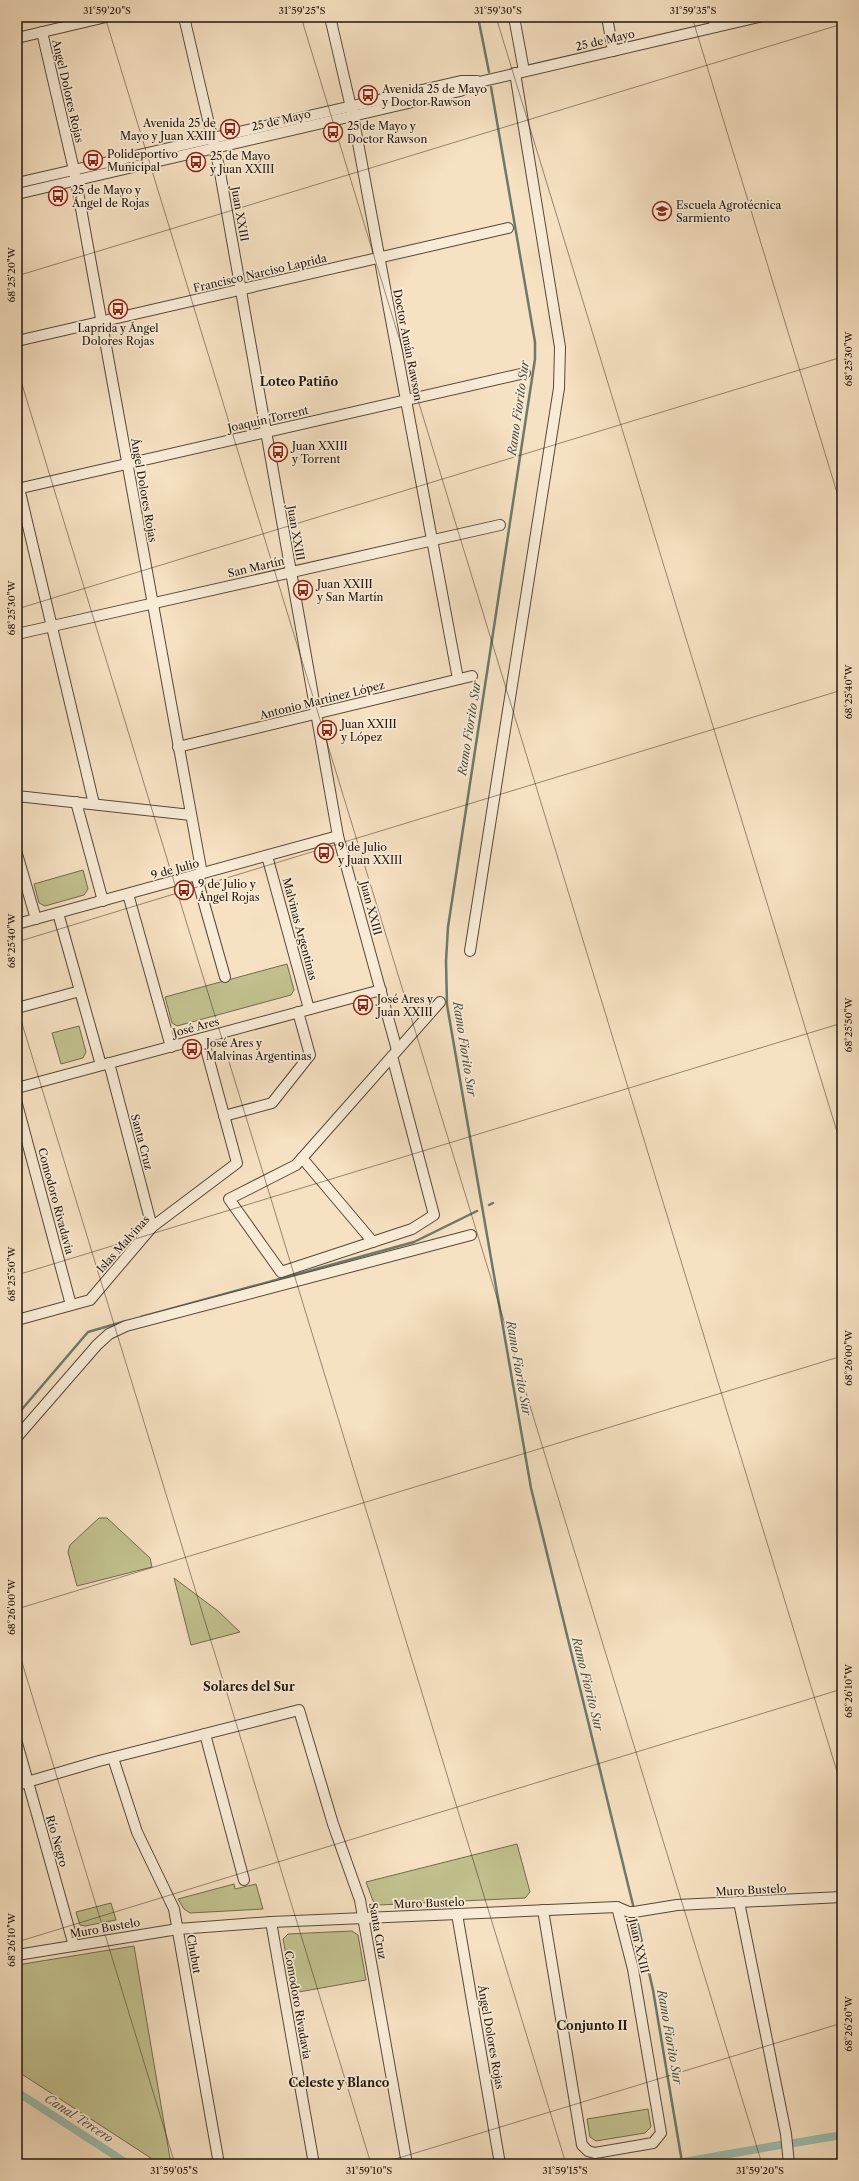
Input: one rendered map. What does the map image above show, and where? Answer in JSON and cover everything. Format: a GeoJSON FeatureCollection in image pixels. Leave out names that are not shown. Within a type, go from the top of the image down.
{"type":"FeatureCollection","features":[{"type":"Feature","properties":{"kind":"street"},"geometry":{"type":"LineString","coordinates":[[17,38],[106,17]]}},
{"type":"Feature","properties":{"kind":"street","name":"Juan XXIII"},"geometry":{"type":"LineString","coordinates":[[184,17],[214,143],[338,836],[380,990],[434,1215],[412,1229],[374,1242]]}},
{"type":"Feature","properties":{"kind":"street","name":"Doctor Amán Rawson"},"geometry":{"type":"LineString","coordinates":[[330,17],[352,111],[458,679]]}},
{"type":"Feature","properties":{"kind":"street"},"geometry":{"type":"LineString","coordinates":[[470,951],[559,388],[560,347],[520,72],[514,17]]}},
{"type":"Feature","properties":{"kind":"street"},"geometry":{"type":"LineString","coordinates":[[607,17],[613,51]]}},
{"type":"Feature","properties":{"kind":"street","name":"25 de Mayo"},"geometry":{"type":"LineString","coordinates":[[17,194],[76,180],[214,143],[352,111],[460,91],[479,82],[613,51],[714,22],[759,17]]}},
{"type":"Feature","properties":{"kind":"street","name":"Angel Dolores Rojas"},"geometry":{"type":"LineString","coordinates":[[42,32],[76,180]]}},
{"type":"Feature","properties":{"kind":"street","name":"25 de Mayo"},"geometry":{"type":"LineString","coordinates":[[17,183],[74,170],[214,143]]}},
{"type":"Feature","properties":{"kind":"street","name":"Ángel Dolores Rojas"},"geometry":{"type":"LineString","coordinates":[[76,180],[191,815]]}},
{"type":"Feature","properties":{"kind":"street","name":"Francisco Narciso Laprida"},"geometry":{"type":"LineString","coordinates":[[17,341],[241,291],[508,228]]}},
{"type":"Feature","properties":{"kind":"street","name":"Joaquín Torrent"},"geometry":{"type":"LineString","coordinates":[[18,488],[525,373]]}},
{"type":"Feature","properties":{"kind":"street"},"geometry":{"type":"LineString","coordinates":[[18,488],[94,804]]}},
{"type":"Feature","properties":{"kind":"street","name":"San Martín"},"geometry":{"type":"LineString","coordinates":[[17,634],[500,525]]}},
{"type":"Feature","properties":{"kind":"street","name":"Antonio Martínez López"},"geometry":{"type":"LineString","coordinates":[[178,747],[472,676]]}},
{"type":"Feature","properties":{"kind":"street"},"geometry":{"type":"LineString","coordinates":[[17,796],[191,815],[199,874],[225,977]]}},
{"type":"Feature","properties":{"kind":"street"},"geometry":{"type":"LineString","coordinates":[[76,802],[103,901]]}},
{"type":"Feature","properties":{"kind":"street","name":"9 de Julio"},"geometry":{"type":"LineString","coordinates":[[17,924],[338,836]]}},
{"type":"Feature","properties":{"kind":"street"},"geometry":{"type":"LineString","coordinates":[[17,854],[36,919]]}},
{"type":"Feature","properties":{"kind":"street","name":"Malvinas Argentinas"},"geometry":{"type":"LineString","coordinates":[[267,856],[309,1009]]}},
{"type":"Feature","properties":{"kind":"street"},"geometry":{"type":"LineString","coordinates":[[128,894],[171,1046]]}},
{"type":"Feature","properties":{"kind":"street","name":"Santa Cruz"},"geometry":{"type":"LineString","coordinates":[[58,913],[80,990],[105,1064],[152,1227]]}},
{"type":"Feature","properties":{"kind":"street"},"geometry":{"type":"LineString","coordinates":[[17,1008],[80,990]]}},
{"type":"Feature","properties":{"kind":"street","name":"José Ares"},"geometry":{"type":"LineString","coordinates":[[17,1088],[380,990]]}},
{"type":"Feature","properties":{"kind":"street"},"geometry":{"type":"LineString","coordinates":[[302,1158],[374,1242],[281,1272],[229,1199],[296,1165],[302,1158],[440,1002]]}},
{"type":"Feature","properties":{"kind":"street"},"geometry":{"type":"LineString","coordinates":[[203,1038],[224,1116],[272,1103],[310,1055],[298,1012]]}},
{"type":"Feature","properties":{"kind":"street","name":"Comodoro Rivadavia"},"geometry":{"type":"LineString","coordinates":[[17,1104],[71,1305]]}},
{"type":"Feature","properties":{"kind":"street","name":"Islas Malvinas"},"geometry":{"type":"LineString","coordinates":[[17,1320],[90,1300],[152,1227],[237,1163],[224,1116]]}},
{"type":"Feature","properties":{"kind":"street"},"geometry":{"type":"LineString","coordinates":[[17,1437],[97,1345],[109,1334],[126,1326],[470,1235]]}},
{"type":"Feature","properties":{"kind":"street","name":"Santa Cruz"},"geometry":{"type":"LineString","coordinates":[[205,1734],[299,1710],[333,1824],[360,1900],[407,2164]]}},
{"type":"Feature","properties":{"kind":"street"},"geometry":{"type":"LineString","coordinates":[[17,1785],[205,1734],[244,1880]]}},
{"type":"Feature","properties":{"kind":"street","name":"Río Negro"},"geometry":{"type":"LineString","coordinates":[[17,1743],[74,1946]]}},
{"type":"Feature","properties":{"kind":"street","name":"Chubut"},"geometry":{"type":"LineString","coordinates":[[113,1758],[137,1832],[174,1909],[219,2164]]}},
{"type":"Feature","properties":{"kind":"street","name":"Muro Bustelo"},"geometry":{"type":"LineString","coordinates":[[17,1955],[178,1929],[271,1922],[617,1907],[629,1912],[634,1912],[677,1905],[842,1897]]}},
{"type":"Feature","properties":{"kind":"street"},"geometry":{"type":"LineString","coordinates":[[739,1902],[786,2134],[789,2164]]}},
{"type":"Feature","properties":{"kind":"street","name":"Juan XXIII"},"geometry":{"type":"LineString","coordinates":[[543,1910],[582,2145],[588,2151],[594,2153],[653,2143],[661,2133],[632,1970],[617,1907]]}},
{"type":"Feature","properties":{"kind":"street","name":"Ángel Dolores Rojas"},"geometry":{"type":"LineString","coordinates":[[457,1914],[500,2164]]}},
{"type":"Feature","properties":{"kind":"street","name":"Comodoro Rivadavia"},"geometry":{"type":"LineString","coordinates":[[271,1922],[314,2164]]}},
{"type":"Feature","properties":{"kind":"shaded area"},"geometry":{"type":"Polygon","coordinates":[[[83,870],[88,889],[84,895],[45,906],[39,903],[34,884],[83,870]]]}},
{"type":"Feature","properties":{"kind":"shaded area"},"geometry":{"type":"Polygon","coordinates":[[[287,964],[294,990],[291,995],[177,1026],[172,1023],[165,997],[287,964]]]}},
{"type":"Feature","properties":{"kind":"shaded area"},"geometry":{"type":"Polygon","coordinates":[[[79,1026],[86,1052],[83,1058],[61,1064],[52,1033],[79,1026]]]}},
{"type":"Feature","properties":{"kind":"shaded area"},"geometry":{"type":"Polygon","coordinates":[[[99,1518],[107,1518],[150,1558],[152,1567],[77,1586],[68,1552],[70,1545],[99,1518]]]}},
{"type":"Feature","properties":{"kind":"shaded area"},"geometry":{"type":"Polygon","coordinates":[[[174,1578],[218,1611],[240,1632],[191,1645],[174,1578]]]}},
{"type":"Feature","properties":{"kind":"shaded area"},"geometry":{"type":"Polygon","coordinates":[[[517,1844],[530,1892],[525,1898],[379,1905],[373,1901],[366,1882],[517,1844]]]}},
{"type":"Feature","properties":{"kind":"shaded area"},"geometry":{"type":"Polygon","coordinates":[[[234,1884],[235,1889],[256,1884],[263,1909],[190,1913],[184,1909],[178,1899],[234,1884]]]}},
{"type":"Feature","properties":{"kind":"shaded area"},"geometry":{"type":"Polygon","coordinates":[[[111,1903],[116,1920],[85,1926],[80,1925],[76,1912],[111,1903]]]}},
{"type":"Feature","properties":{"kind":"shaded area"},"geometry":{"type":"Polygon","coordinates":[[[352,1931],[358,1935],[366,1980],[293,1993],[283,1939],[288,1934],[352,1931]]]}},
{"type":"Feature","properties":{"kind":"shaded area"},"geometry":{"type":"Polygon","coordinates":[[[134,1946],[171,2164],[160,2164],[17,2071],[17,1965],[134,1946]]]}},
{"type":"Feature","properties":{"kind":"shaded area"},"geometry":{"type":"Polygon","coordinates":[[[648,2109],[651,2127],[645,2133],[596,2141],[590,2137],[587,2119],[648,2109]]]}},
{"type":"Feature","properties":{"kind":"waterway","name":"Ramo Fiorito Sur"},"geometry":{"type":"LineString","coordinates":[[478,17],[489,72]]}},
{"type":"Feature","properties":{"kind":"waterway","name":"Ramo Fiorito Sur"},"geometry":{"type":"LineString","coordinates":[[491,87],[535,342],[535,359],[448,927],[446,961],[447,1005],[531,1488],[634,1909]]}},
{"type":"Feature","properties":{"kind":"waterway"},"geometry":{"type":"LineString","coordinates":[[489,1205],[493,1203]]}},
{"type":"Feature","properties":{"kind":"waterway"},"geometry":{"type":"LineString","coordinates":[[141,1317],[414,1242],[477,1211]]}},
{"type":"Feature","properties":{"kind":"waterway"},"geometry":{"type":"LineString","coordinates":[[17,1415],[88,1332],[126,1321]]}},
{"type":"Feature","properties":{"kind":"waterway","name":"Ramo Fiorito Sur"},"geometry":{"type":"LineString","coordinates":[[636,1916],[653,1990],[682,2162]]}},
{"type":"Feature","properties":{"kind":"waterway","name":"Canal Tercero"},"geometry":{"type":"LineString","coordinates":[[17,2092],[128,2164]]}},
{"type":"Feature","properties":{"kind":"waterway","name":"Canal Tercero"},"geometry":{"type":"LineString","coordinates":[[794,2143],[842,2135]]}},
{"type":"Feature","properties":{"kind":"waterway","name":"Canal Tercero"},"geometry":{"type":"LineString","coordinates":[[672,2164],[780,2145]]}},
{"type":"Feature","properties":{"kind":"place","name":"Avenida 25 de Mayo y Doctor Rawson"},"geometry":{"type":"Point","coordinates":[368,95]}},
{"type":"Feature","properties":{"kind":"place","name":"Avenida 25 de Mayo y Juan XXIII"},"geometry":{"type":"Point","coordinates":[230,129]}},
{"type":"Feature","properties":{"kind":"place","name":"25 de Mayo y Doctor Rawson"},"geometry":{"type":"Point","coordinates":[333,132]}},
{"type":"Feature","properties":{"kind":"place","name":"Polideportivo Municipal"},"geometry":{"type":"Point","coordinates":[93,160]}},
{"type":"Feature","properties":{"kind":"place","name":"25 de Mayo y Juan XXIII"},"geometry":{"type":"Point","coordinates":[196,162]}},
{"type":"Feature","properties":{"kind":"place","name":"25 de Mayo y Ángel de Rojas"},"geometry":{"type":"Point","coordinates":[58,196]}},
{"type":"Feature","properties":{"kind":"place","name":"Escuela Agrotécnica Sarmiento"},"geometry":{"type":"Point","coordinates":[662,211]}},
{"type":"Feature","properties":{"kind":"place","name":"Laprida y Ángel Dolores Rojas"},"geometry":{"type":"Point","coordinates":[118,309]}},
{"type":"Feature","properties":{"kind":"place","name":"Juan XXIII y Torrent"},"geometry":{"type":"Point","coordinates":[278,452]}},
{"type":"Feature","properties":{"kind":"place","name":"Juan XXIII y San Martín"},"geometry":{"type":"Point","coordinates":[303,590]}},
{"type":"Feature","properties":{"kind":"place","name":"Juan XXIII y López"},"geometry":{"type":"Point","coordinates":[327,730]}},
{"type":"Feature","properties":{"kind":"place","name":"9 de Julio y Juan XXIII"},"geometry":{"type":"Point","coordinates":[324,853]}},
{"type":"Feature","properties":{"kind":"place","name":"9 de Julio y Ángel Rojas"},"geometry":{"type":"Point","coordinates":[184,890]}},
{"type":"Feature","properties":{"kind":"place","name":"José Ares y Juan XXIII"},"geometry":{"type":"Point","coordinates":[363,1005]}},
{"type":"Feature","properties":{"kind":"place","name":"José Ares y Malvinas Argentinas"},"geometry":{"type":"Point","coordinates":[192,1049]}},
{"type":"Feature","properties":{"kind":"district","name":"Loteo Patiño"},"geometry":{"type":"Point","coordinates":[299,381]}},
{"type":"Feature","properties":{"kind":"district","name":"Solares del Sur"},"geometry":{"type":"Point","coordinates":[249,1686]}},
{"type":"Feature","properties":{"kind":"district","name":"Conjunto II"},"geometry":{"type":"Point","coordinates":[592,2025]}},
{"type":"Feature","properties":{"kind":"district","name":"Celeste y Blanco"},"geometry":{"type":"Point","coordinates":[339,2082]}}]}
